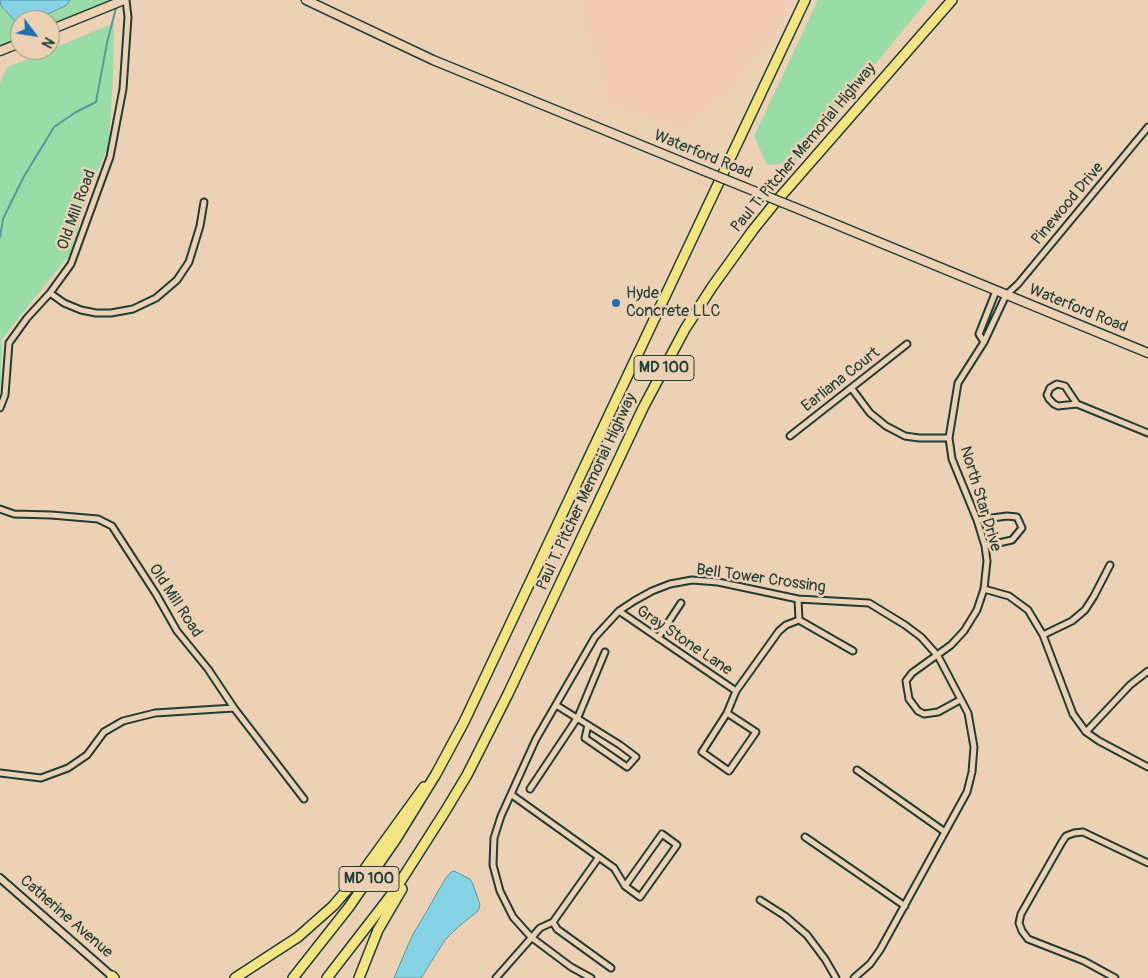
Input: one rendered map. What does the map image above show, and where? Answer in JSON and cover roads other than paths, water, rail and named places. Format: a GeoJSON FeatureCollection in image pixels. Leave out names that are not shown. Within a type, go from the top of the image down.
{"type":"FeatureCollection","features":[{"type":"Feature","properties":{"kind":"highway","name":"Paul T. Pitcher Memorial Highway"},"geometry":{"type":"LineString","coordinates":[[293,978],[373,875],[436,774],[484,681],[805,0]]}},
{"type":"Feature","properties":{"kind":"highway","name":"Paul T. Pitcher Memorial Highway"},"geometry":{"type":"LineString","coordinates":[[327,978],[395,890],[446,810],[488,734],[642,408],[685,329],[732,259],[774,204],[952,0]]}},
{"type":"Feature","properties":{"kind":"highway"},"geometry":{"type":"LineString","coordinates":[[235,978],[298,938],[333,906],[361,874],[419,792],[436,774]]}},
{"type":"Feature","properties":{"kind":"highway"},"geometry":{"type":"LineString","coordinates":[[359,978],[378,930],[423,855],[446,810]]}},
{"type":"Feature","properties":{"kind":"main road"},"geometry":{"type":"LineString","coordinates":[[60,26],[125,0]]}},
{"type":"Feature","properties":{"kind":"main road","name":"Waterford Road"},"geometry":{"type":"LineString","coordinates":[[306,0],[433,60],[1148,353]]}},
{"type":"Feature","properties":{"kind":"street","name":"Old Mill Road"},"geometry":{"type":"LineString","coordinates":[[0,408],[5,395],[9,343],[71,264],[110,157],[123,89],[128,17],[125,0]]}},
{"type":"Feature","properties":{"kind":"street","name":"Pinewood Drive"},"geometry":{"type":"LineString","coordinates":[[1006,295],[1018,284],[1148,127]]}},
{"type":"Feature","properties":{"kind":"street"},"geometry":{"type":"LineString","coordinates":[[50,293],[64,303],[81,310],[96,313],[111,313],[133,309],[156,298],[176,280],[189,262],[200,226],[204,202]]}},
{"type":"Feature","properties":{"kind":"street"},"geometry":{"type":"LineString","coordinates":[[984,342],[979,334],[996,291]]}},
{"type":"Feature","properties":{"kind":"street","name":"North Star Drive"},"geometry":{"type":"LineString","coordinates":[[960,700],[938,712],[924,714],[918,711],[909,699],[906,681],[912,673],[938,656],[964,631],[977,610],[984,589],[987,561],[985,546],[977,520],[952,459],[949,438],[958,383],[984,342],[1006,295]]}},
{"type":"Feature","properties":{"kind":"street","name":"Earliana Court"},"geometry":{"type":"LineString","coordinates":[[790,436],[908,344]]}},
{"type":"Feature","properties":{"kind":"street"},"geometry":{"type":"LineString","coordinates":[[1077,404],[1061,384],[1054,385],[1048,392],[1048,399],[1058,406],[1077,404],[1148,432]]}},
{"type":"Feature","properties":{"kind":"street"},"geometry":{"type":"LineString","coordinates":[[852,389],[870,413],[886,426],[905,436],[949,438]]}},
{"type":"Feature","properties":{"kind":"street","name":"Old Mill Road"},"geometry":{"type":"LineString","coordinates":[[0,509],[14,514],[98,519],[112,526],[156,594],[176,631],[208,669],[234,708],[304,799]]}},
{"type":"Feature","properties":{"kind":"street"},"geometry":{"type":"LineString","coordinates":[[977,520],[1007,516],[1017,517],[1022,528],[1012,540],[985,546]]}},
{"type":"Feature","properties":{"kind":"street"},"geometry":{"type":"LineString","coordinates":[[1043,635],[1072,621],[1085,610],[1110,565]]}},
{"type":"Feature","properties":{"kind":"street","name":"Bell Tower Crossing"},"geometry":{"type":"LineString","coordinates":[[591,978],[571,967],[531,937],[513,917],[500,891],[493,865],[494,838],[501,816],[536,739],[595,637],[619,611],[652,591],[670,584],[692,580],[718,582],[798,599],[869,603],[905,624],[921,637],[938,656],[968,713],[974,747],[972,772],[967,792],[880,950],[870,964],[854,978]]}},
{"type":"Feature","properties":{"kind":"street"},"geometry":{"type":"LineString","coordinates":[[984,589],[1009,596],[1025,608],[1043,635],[1066,699],[1073,714],[1086,732],[1098,741],[1148,766]]}},
{"type":"Feature","properties":{"kind":"street"},"geometry":{"type":"LineString","coordinates":[[798,599],[799,620]]}},
{"type":"Feature","properties":{"kind":"street"},"geometry":{"type":"LineString","coordinates":[[658,638],[681,602]]}},
{"type":"Feature","properties":{"kind":"street","name":"Gray Stone Lane"},"geometry":{"type":"LineString","coordinates":[[619,611],[736,691]]}},
{"type":"Feature","properties":{"kind":"street"},"geometry":{"type":"LineString","coordinates":[[799,620],[853,651]]}},
{"type":"Feature","properties":{"kind":"street"},"geometry":{"type":"LineString","coordinates":[[727,713],[756,732],[729,771],[702,752],[727,713],[736,691],[779,631],[786,625],[799,620]]}},
{"type":"Feature","properties":{"kind":"street"},"geometry":{"type":"LineString","coordinates":[[530,789],[578,717],[605,652]]}},
{"type":"Feature","properties":{"kind":"street"},"geometry":{"type":"LineString","coordinates":[[1086,732],[1130,685],[1148,671]]}},
{"type":"Feature","properties":{"kind":"street"},"geometry":{"type":"LineString","coordinates":[[556,705],[578,717],[636,757],[627,767],[585,738],[588,725]]}},
{"type":"Feature","properties":{"kind":"street"},"geometry":{"type":"LineString","coordinates":[[0,772],[40,778],[68,768],[87,755],[104,732],[123,721],[155,713],[234,708]]}},
{"type":"Feature","properties":{"kind":"street"},"geometry":{"type":"LineString","coordinates":[[857,770],[945,832]]}},
{"type":"Feature","properties":{"kind":"street"},"geometry":{"type":"LineString","coordinates":[[512,795],[614,868],[624,886],[640,897],[677,845],[662,834],[624,886]]}},
{"type":"Feature","properties":{"kind":"street"},"geometry":{"type":"LineString","coordinates":[[1115,978],[1084,961],[1028,939],[1019,923],[1021,914],[1066,836],[1083,832],[1148,862]]}},
{"type":"Feature","properties":{"kind":"street"},"geometry":{"type":"LineString","coordinates":[[805,837],[904,906]]}},
{"type":"Feature","properties":{"kind":"street"},"geometry":{"type":"LineString","coordinates":[[496,978],[540,928],[553,922],[599,857]]}},
{"type":"Feature","properties":{"kind":"street","name":"Catherine Avenue"},"geometry":{"type":"LineString","coordinates":[[0,878],[113,978]]}},
{"type":"Feature","properties":{"kind":"street"},"geometry":{"type":"LineString","coordinates":[[760,900],[784,916],[807,935],[836,978]]}},
{"type":"Feature","properties":{"kind":"street"},"geometry":{"type":"LineString","coordinates":[[553,922],[557,929],[610,968]]}},
{"type":"Feature","properties":{"kind":"water"},"geometry":{"type":"Polygon","coordinates":[[[0,0],[70,0],[67,5],[56,10],[10,10],[10,15],[1,6],[0,0]]]}},
{"type":"Feature","properties":{"kind":"water"},"geometry":{"type":"Polygon","coordinates":[[[454,871],[470,879],[473,884],[480,905],[478,911],[445,940],[421,978],[394,978],[412,936],[445,879],[454,871]]]}},
{"type":"Feature","properties":{"kind":"waterway"},"geometry":{"type":"LineString","coordinates":[[0,237],[3,219],[23,178],[54,127],[76,112],[96,102],[107,43],[116,8]]}},
{"type":"Feature","properties":{"kind":"place","name":"Hyde Concrete LLC"},"geometry":{"type":"Point","coordinates":[616,303]}}]}
